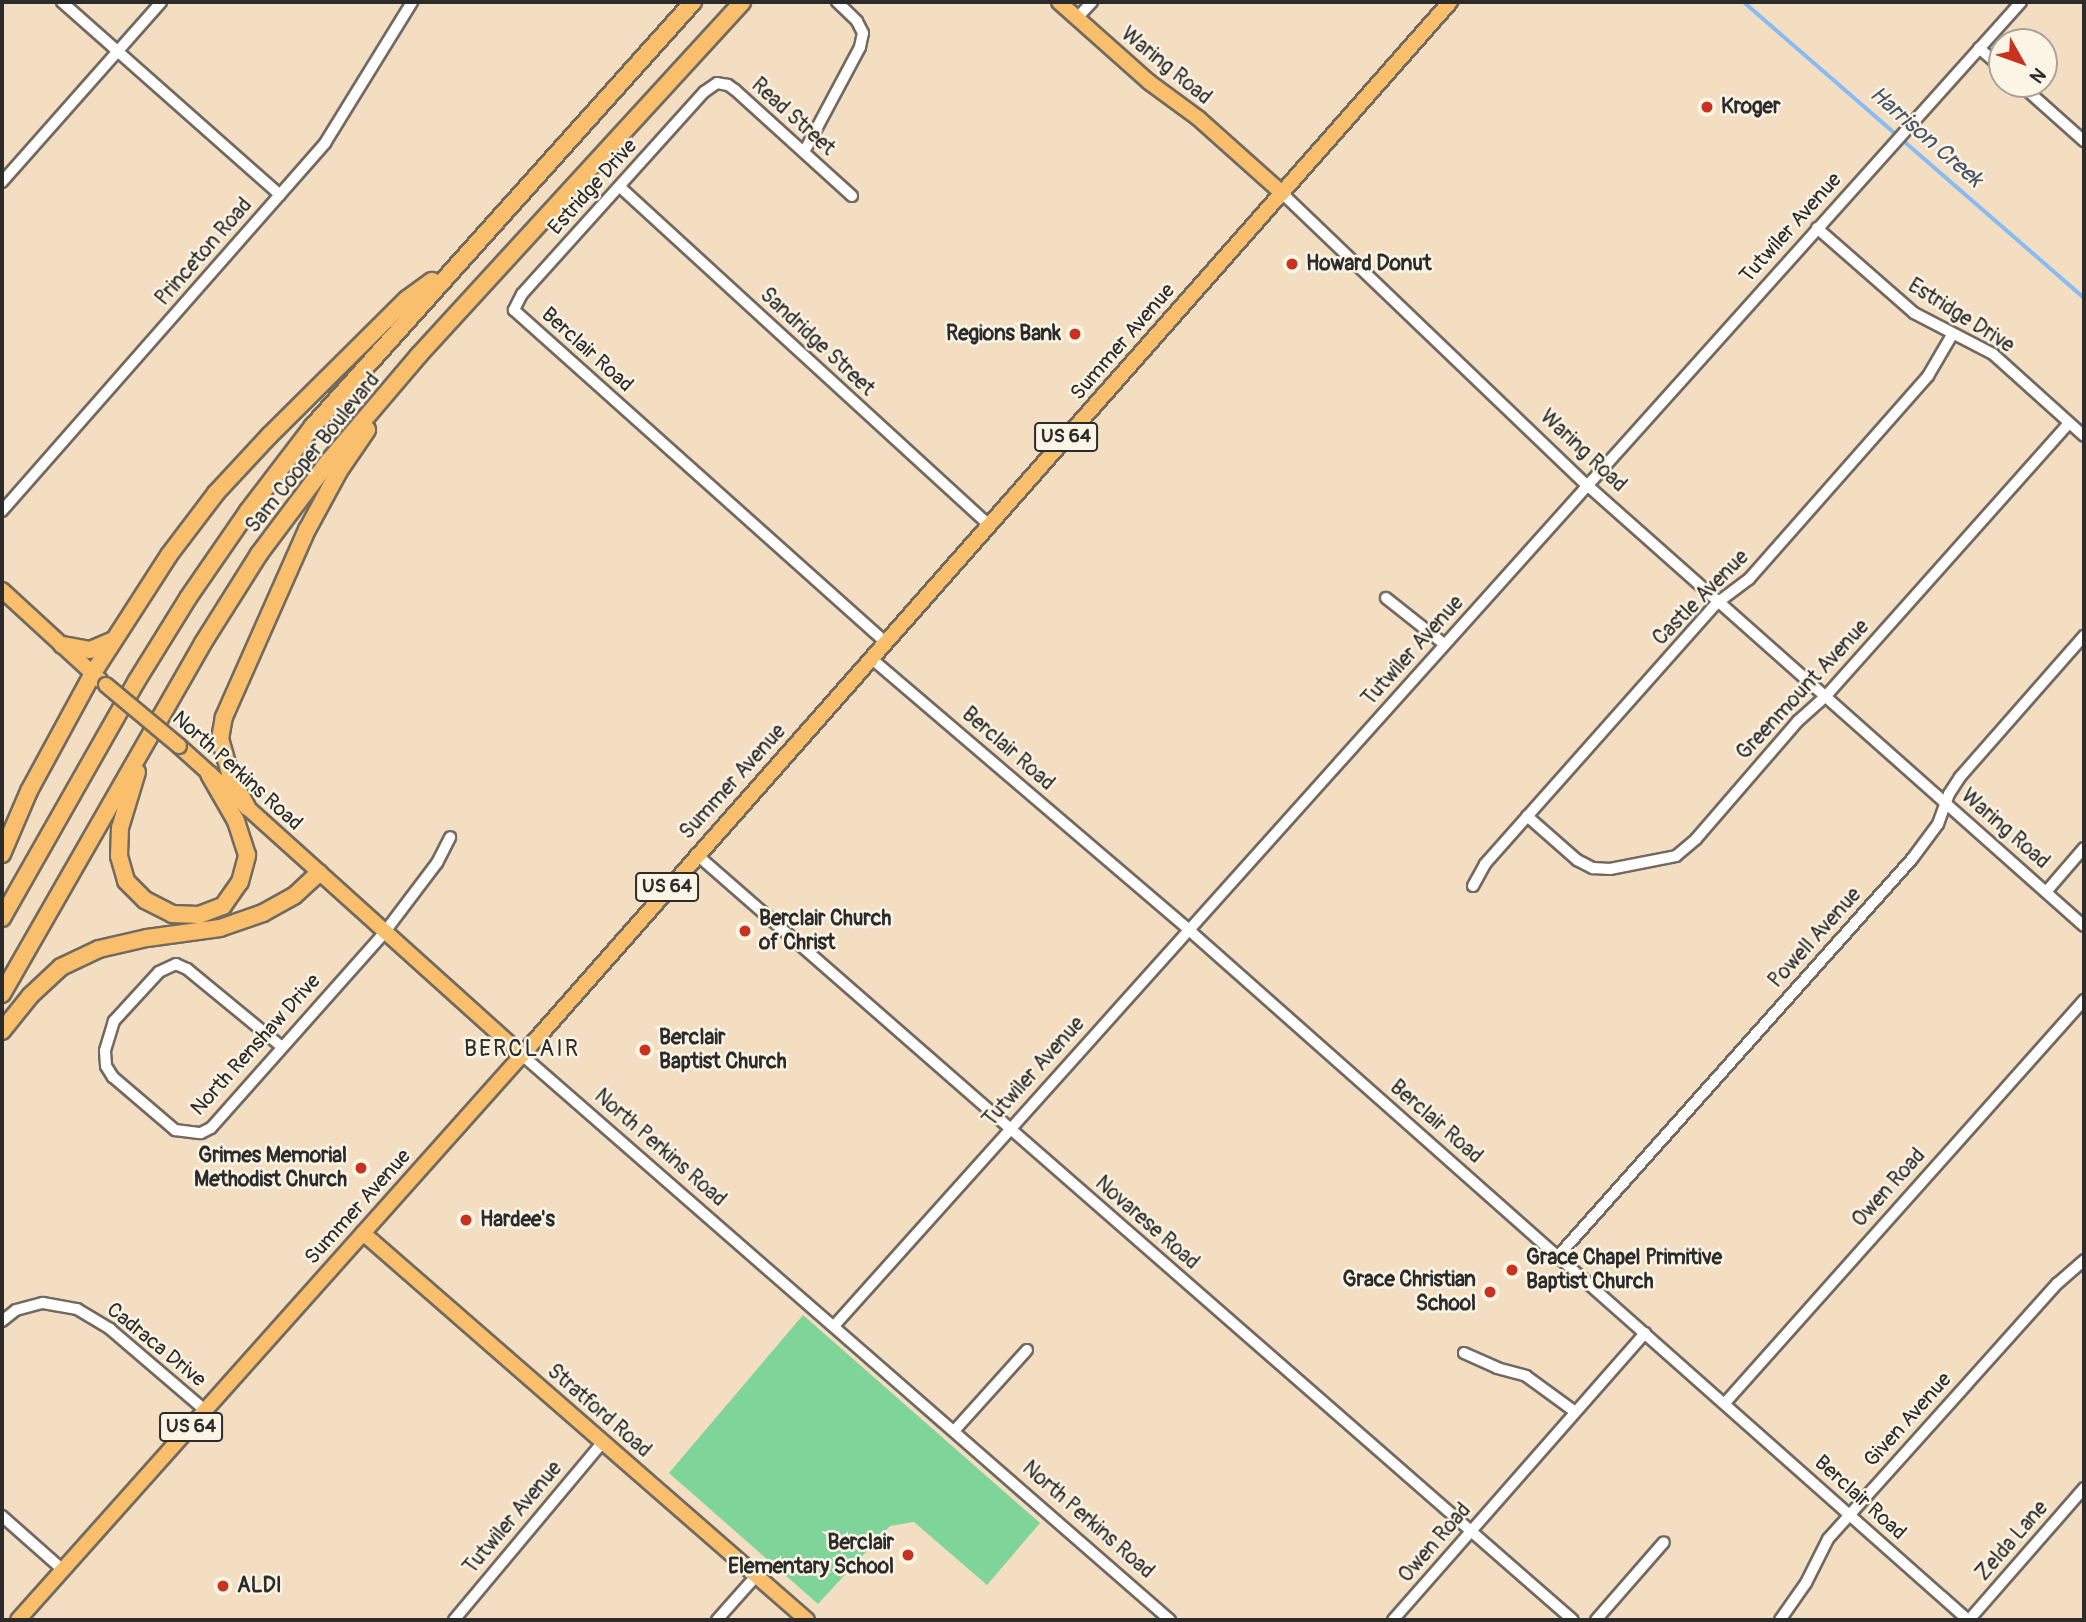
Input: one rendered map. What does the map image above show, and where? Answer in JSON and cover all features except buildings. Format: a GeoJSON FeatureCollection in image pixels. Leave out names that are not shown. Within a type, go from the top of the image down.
{"type":"FeatureCollection","features":[{"type":"Feature","properties":{"kind":"highway","name":"Sam Cooper Boulevard"},"geometry":{"type":"LineString","coordinates":[[2,918],[136,682],[188,598],[240,522],[313,426],[693,2]]}},
{"type":"Feature","properties":{"kind":"highway","name":"Sam Cooper Boulevard"},"geometry":{"type":"LineString","coordinates":[[2,994],[162,712],[259,554],[328,462],[409,366],[742,2]]}},
{"type":"Feature","properties":{"kind":"highway"},"geometry":{"type":"LineString","coordinates":[[2,854],[29,791],[89,670],[114,640],[169,555],[216,494],[407,299],[454,266]]}},
{"type":"Feature","properties":{"kind":"highway"},"geometry":{"type":"LineString","coordinates":[[247,807],[231,777],[220,739],[224,717],[307,530],[339,471],[409,366]]}},
{"type":"Feature","properties":{"kind":"highway"},"geometry":{"type":"LineString","coordinates":[[62,645],[80,649],[98,648],[114,640]]}},
{"type":"Feature","properties":{"kind":"highway"},"geometry":{"type":"LineString","coordinates":[[162,712],[131,785],[120,828],[119,856],[126,881],[145,900],[172,914],[200,915],[223,905],[240,882],[247,855],[236,821],[209,774]]}},
{"type":"Feature","properties":{"kind":"highway"},"geometry":{"type":"LineString","coordinates":[[2,1031],[30,996],[61,967],[99,949],[147,938],[220,928],[263,913],[294,896],[319,873]]}},
{"type":"Feature","properties":{"kind":"main road","name":"Waring Road"},"geometry":{"type":"LineString","coordinates":[[1059,2],[1282,193]]}},
{"type":"Feature","properties":{"kind":"main road","name":"Summer Avenue"},"geometry":{"type":"LineString","coordinates":[[18,1620],[522,1055],[696,854],[873,659],[1450,2]]}},
{"type":"Feature","properties":{"kind":"main road","name":"North Perkins Road"},"geometry":{"type":"LineString","coordinates":[[2,590],[522,1055]]}},
{"type":"Feature","properties":{"kind":"main road","name":"Stratford Road"},"geometry":{"type":"LineString","coordinates":[[363,1233],[807,1620]]}},
{"type":"Feature","properties":{"kind":"street"},"geometry":{"type":"LineString","coordinates":[[62,2],[280,195]]}},
{"type":"Feature","properties":{"kind":"street"},"geometry":{"type":"LineString","coordinates":[[2,182],[161,2]]}},
{"type":"Feature","properties":{"kind":"street","name":"Princeton Road"},"geometry":{"type":"LineString","coordinates":[[2,511],[334,130],[412,2]]}},
{"type":"Feature","properties":{"kind":"street"},"geometry":{"type":"LineString","coordinates":[[804,152],[860,47],[863,33],[858,21],[837,2]]}},
{"type":"Feature","properties":{"kind":"street"},"geometry":{"type":"LineString","coordinates":[[1077,18],[1092,2]]}},
{"type":"Feature","properties":{"kind":"street","name":"Tutwiler Avenue"},"geometry":{"type":"LineString","coordinates":[[834,1326],[2021,2]]}},
{"type":"Feature","properties":{"kind":"street"},"geometry":{"type":"LineString","coordinates":[[1979,48],[1988,56]]}},
{"type":"Feature","properties":{"kind":"street","name":"Read Street"},"geometry":{"type":"LineString","coordinates":[[704,92],[717,83],[728,85],[852,196]]}},
{"type":"Feature","properties":{"kind":"street","name":"Estridge Drive"},"geometry":{"type":"LineString","coordinates":[[514,310],[522,294],[704,92]]}},
{"type":"Feature","properties":{"kind":"street"},"geometry":{"type":"LineString","coordinates":[[2036,98],[2084,141]]}},
{"type":"Feature","properties":{"kind":"street","name":"Sandridge Street"},"geometry":{"type":"LineString","coordinates":[[620,187],[989,525]]}},
{"type":"Feature","properties":{"kind":"street","name":"Waring Road"},"geometry":{"type":"LineString","coordinates":[[1282,193],[1587,485],[2084,926]]}},
{"type":"Feature","properties":{"kind":"street","name":"Estridge Drive"},"geometry":{"type":"LineString","coordinates":[[1817,228],[1908,309],[1952,335],[1993,354],[2084,436]]}},
{"type":"Feature","properties":{"kind":"street","name":"Berclair Road"},"geometry":{"type":"LineString","coordinates":[[514,310],[886,643]]}},
{"type":"Feature","properties":{"kind":"street","name":"Castle Avenue"},"geometry":{"type":"LineString","coordinates":[[1473,886],[1480,870],[1717,603],[1749,579],[1928,376],[1952,335]]}},
{"type":"Feature","properties":{"kind":"street","name":"Greenmount Avenue"},"geometry":{"type":"LineString","coordinates":[[1527,816],[1577,860],[1593,868],[1610,869],[1676,856],[1696,839],[1798,721],[1825,697],[2069,423]]}},
{"type":"Feature","properties":{"kind":"street"},"geometry":{"type":"LineString","coordinates":[[1386,598],[1444,644]]}},
{"type":"Feature","properties":{"kind":"street","name":"Powell Avenue"},"geometry":{"type":"LineString","coordinates":[[1559,1255],[1918,851],[1938,824],[1945,804],[1960,777],[2084,636]]}},
{"type":"Feature","properties":{"kind":"street","name":"Berclair Road"},"geometry":{"type":"LineString","coordinates":[[873,659],[1189,930],[1968,1620]]}},
{"type":"Feature","properties":{"kind":"street","name":"North Renshaw Drive"},"geometry":{"type":"LineString","coordinates":[[282,1047],[187,969],[169,965],[150,980],[114,1021],[107,1036],[106,1066],[122,1087],[176,1130],[201,1133],[211,1128],[384,933],[437,863],[450,837]]}},
{"type":"Feature","properties":{"kind":"street"},"geometry":{"type":"LineString","coordinates":[[2046,892],[2084,848]]}},
{"type":"Feature","properties":{"kind":"street","name":"Novarese Road"},"geometry":{"type":"LineString","coordinates":[[696,854],[1573,1620]]}},
{"type":"Feature","properties":{"kind":"street","name":"Owen Road"},"geometry":{"type":"LineString","coordinates":[[1725,1403],[2084,1000]]}},
{"type":"Feature","properties":{"kind":"street","name":"North Perkins Road"},"geometry":{"type":"LineString","coordinates":[[522,1055],[1170,1620]]}},
{"type":"Feature","properties":{"kind":"street","name":"Given Avenue"},"geometry":{"type":"LineString","coordinates":[[1780,1620],[1806,1583],[1828,1539],[1849,1514],[2057,1283],[2084,1260]]}},
{"type":"Feature","properties":{"kind":"street","name":"Cadraca Drive"},"geometry":{"type":"LineString","coordinates":[[2,1321],[16,1310],[43,1303],[77,1308],[110,1329],[206,1411]]}},
{"type":"Feature","properties":{"kind":"street","name":"Owen Road"},"geometry":{"type":"LineString","coordinates":[[1394,1620],[1645,1332]]}},
{"type":"Feature","properties":{"kind":"street"},"geometry":{"type":"LineString","coordinates":[[954,1432],[1027,1350]]}},
{"type":"Feature","properties":{"kind":"street"},"geometry":{"type":"LineString","coordinates":[[1464,1353],[1497,1368],[1526,1376],[1574,1411]]}},
{"type":"Feature","properties":{"kind":"street","name":"Tutwiler Avenue"},"geometry":{"type":"LineString","coordinates":[[454,1620],[603,1442]]}},
{"type":"Feature","properties":{"kind":"street","name":"Zelda Lane"},"geometry":{"type":"LineString","coordinates":[[1968,1620],[2084,1488]]}},
{"type":"Feature","properties":{"kind":"street"},"geometry":{"type":"LineString","coordinates":[[2,1516],[63,1570]]}},
{"type":"Feature","properties":{"kind":"street"},"geometry":{"type":"LineString","coordinates":[[1597,1620],[1664,1542]]}},
{"type":"Feature","properties":{"kind":"street"},"geometry":{"type":"LineString","coordinates":[[717,1620],[756,1576]]}},
{"type":"Feature","properties":{"kind":"green space"},"geometry":{"type":"Polygon","coordinates":[[[803,1315],[1040,1523],[987,1585],[914,1522],[890,1526],[818,1604],[669,1473],[803,1315]]]}},
{"type":"Feature","properties":{"kind":"waterway","name":"Harrison Creek"},"geometry":{"type":"LineString","coordinates":[[1744,2],[2084,298]]}},
{"type":"Feature","properties":{"kind":"place","name":"Kroger"},"geometry":{"type":"Point","coordinates":[1707,107]}},
{"type":"Feature","properties":{"kind":"place","name":"Howard Donut"},"geometry":{"type":"Point","coordinates":[1292,264]}},
{"type":"Feature","properties":{"kind":"place","name":"Regions Bank"},"geometry":{"type":"Point","coordinates":[1075,334]}},
{"type":"Feature","properties":{"kind":"place","name":"Berclair Church of Christ"},"geometry":{"type":"Point","coordinates":[745,931]}},
{"type":"Feature","properties":{"kind":"place","name":"Berclair Baptist Church"},"geometry":{"type":"Point","coordinates":[645,1050]}},
{"type":"Feature","properties":{"kind":"place","name":"Grimes Memorial Methodist Church"},"geometry":{"type":"Point","coordinates":[361,1168]}},
{"type":"Feature","properties":{"kind":"place","name":"Hardee's"},"geometry":{"type":"Point","coordinates":[466,1220]}},
{"type":"Feature","properties":{"kind":"place","name":"Grace Chapel Primitive Baptist Church"},"geometry":{"type":"Point","coordinates":[1512,1270]}},
{"type":"Feature","properties":{"kind":"place","name":"Grace Christian School"},"geometry":{"type":"Point","coordinates":[1490,1292]}},
{"type":"Feature","properties":{"kind":"place","name":"Berclair Elementary School"},"geometry":{"type":"Point","coordinates":[908,1555]}},
{"type":"Feature","properties":{"kind":"place","name":"ALDI"},"geometry":{"type":"Point","coordinates":[223,1586]}},
{"type":"Feature","properties":{"kind":"district","name":"BERCLAIR"},"geometry":{"type":"Point","coordinates":[522,1049]}}]}
